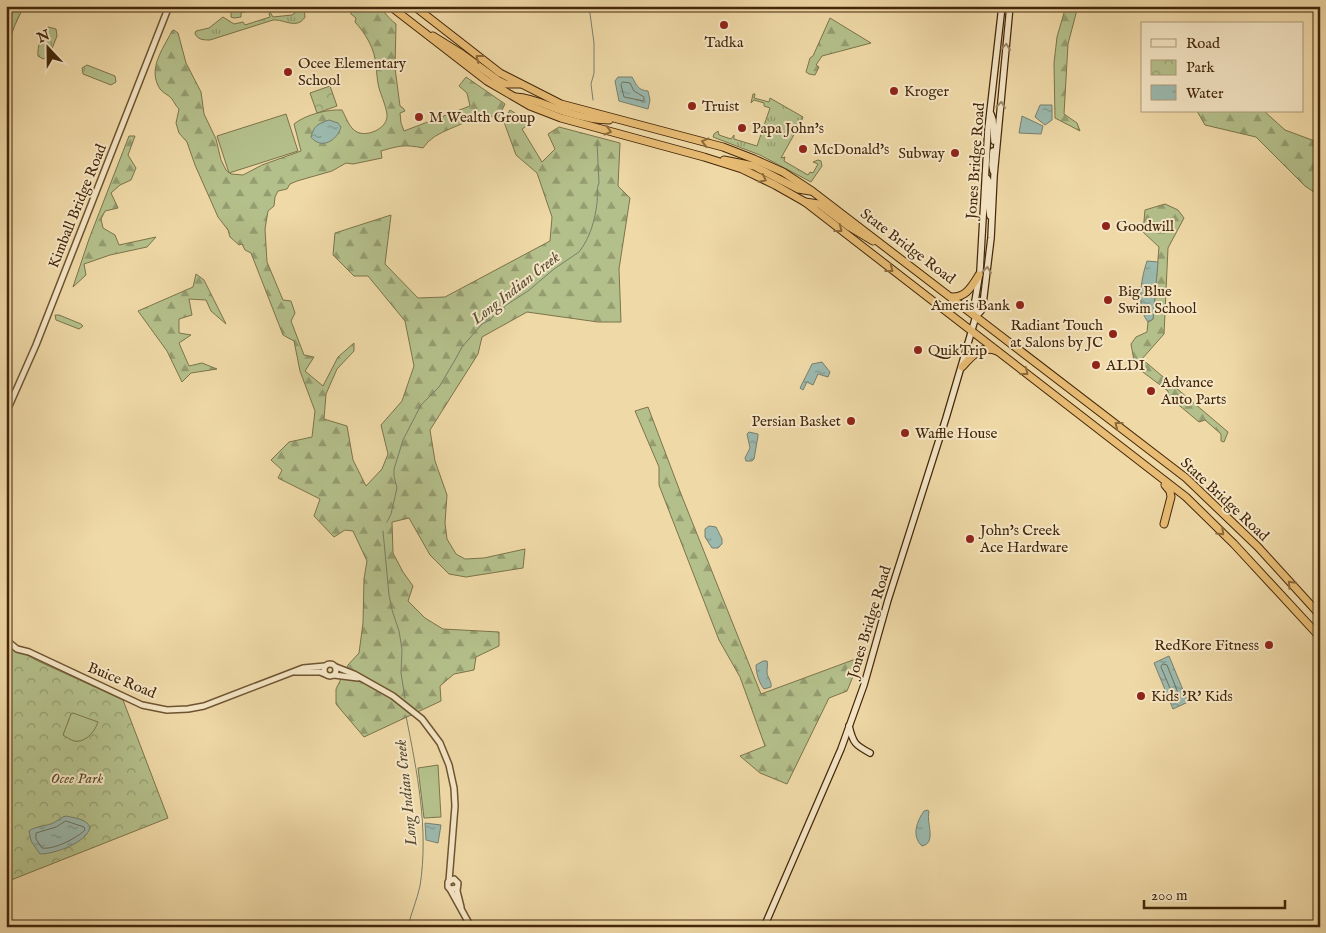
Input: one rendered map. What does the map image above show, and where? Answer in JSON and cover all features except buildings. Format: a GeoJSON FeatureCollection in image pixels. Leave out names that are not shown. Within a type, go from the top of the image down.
{"type":"FeatureCollection","features":[{"type":"Feature","properties":{"kind":"highway","name":"State Bridge Road"},"geometry":{"type":"LineString","coordinates":[[390,6],[487,82],[513,97],[561,118],[742,169],[776,185],[805,202],[1186,498],[1234,544],[1320,637]]}},
{"type":"Feature","properties":{"kind":"highway","name":"State Bridge Road"},"geometry":{"type":"LineString","coordinates":[[414,6],[500,73],[561,104],[723,147],[754,158],[783,172],[812,191],[951,296],[1196,487],[1258,547],[1320,615]]}},
{"type":"Feature","properties":{"kind":"highway"},"geometry":{"type":"LineString","coordinates":[[419,29],[453,47],[499,81],[505,84],[520,84]]}},
{"type":"Feature","properties":{"kind":"highway"},"geometry":{"type":"LineString","coordinates":[[513,97],[532,99],[586,118],[622,120]]}},
{"type":"Feature","properties":{"kind":"highway"},"geometry":{"type":"LineString","coordinates":[[704,157],[746,163],[798,189],[812,191]]}},
{"type":"Feature","properties":{"kind":"highway"},"geometry":{"type":"LineString","coordinates":[[805,202],[819,204],[848,226],[890,249]]}},
{"type":"Feature","properties":{"kind":"highway"},"geometry":{"type":"LineString","coordinates":[[951,296],[966,293],[979,275]]}},
{"type":"Feature","properties":{"kind":"highway"},"geometry":{"type":"LineString","coordinates":[[962,323],[966,323],[976,316]]}},
{"type":"Feature","properties":{"kind":"highway"},"geometry":{"type":"LineString","coordinates":[[962,367],[982,349],[991,349],[999,352]]}},
{"type":"Feature","properties":{"kind":"highway","name":"State Bridge Road"},"geometry":{"type":"LineString","coordinates":[[1136,458],[1141,466],[1170,491],[1171,497],[1164,524]]}},
{"type":"Feature","properties":{"kind":"main road","name":"Jones Bridge Road"},"geometry":{"type":"LineString","coordinates":[[976,316],[974,307],[979,275],[990,111],[1002,6]]}},
{"type":"Feature","properties":{"kind":"main road","name":"Jones Bridge Road"},"geometry":{"type":"LineString","coordinates":[[764,927],[789,872],[849,726],[962,367],[976,316],[983,304],[1010,6]]}},
{"type":"Feature","properties":{"kind":"main road"},"geometry":{"type":"LineString","coordinates":[[990,111],[993,120],[992,165],[994,176]]}},
{"type":"Feature","properties":{"kind":"main road"},"geometry":{"type":"LineString","coordinates":[[986,175],[989,182],[989,214],[992,220]]}},
{"type":"Feature","properties":{"kind":"main road"},"geometry":{"type":"LineString","coordinates":[[849,726],[852,740],[857,746],[870,753]]}},
{"type":"Feature","properties":{"kind":"street","name":"Kimball Bridge Road"},"geometry":{"type":"LineString","coordinates":[[6,413],[34,351],[169,6]]}},
{"type":"Feature","properties":{"kind":"street","name":"Buice Road"},"geometry":{"type":"LineString","coordinates":[[6,640],[22,651],[29,652],[68,672],[142,705],[167,710],[188,710],[204,706],[303,668],[331,664],[354,674],[393,696],[422,719],[445,754],[454,788],[451,870],[447,885],[471,927]]}},
{"type":"Feature","properties":{"kind":"street"},"geometry":{"type":"LineString","coordinates":[[325,666],[325,674]]}},
{"type":"Feature","properties":{"kind":"street"},"geometry":{"type":"LineString","coordinates":[[334,674],[336,667]]}},
{"type":"Feature","properties":{"kind":"street","name":"Buice Road"},"geometry":{"type":"LineString","coordinates":[[292,672],[316,671],[330,676],[334,674],[359,678]]}},
{"type":"Feature","properties":{"kind":"street","name":"Buice Road"},"geometry":{"type":"LineString","coordinates":[[451,870],[458,883],[457,888],[461,907]]}},
{"type":"Feature","properties":{"kind":"street"},"geometry":{"type":"LineString","coordinates":[[449,881],[452,879],[456,880]]}},
{"type":"Feature","properties":{"kind":"street"},"geometry":{"type":"LineString","coordinates":[[449,889],[454,890],[457,888]]}},
{"type":"Feature","properties":{"kind":"green space"},"geometry":{"type":"Polygon","coordinates":[[[6,6],[24,6],[12,33],[6,69],[6,6]]]}},
{"type":"Feature","properties":{"kind":"green space"},"geometry":{"type":"Polygon","coordinates":[[[237,6],[240,10],[250,6],[262,6],[241,13],[241,17],[231,17],[231,10],[237,6]]]}},
{"type":"Feature","properties":{"kind":"green space"},"geometry":{"type":"Polygon","coordinates":[[[300,6],[304,9],[305,17],[298,23],[273,20],[210,40],[203,40],[195,33],[196,31],[209,28],[223,17],[234,24],[243,22],[245,25],[270,17],[270,12],[273,17],[292,15],[295,13],[293,11],[300,6]]]}},
{"type":"Feature","properties":{"kind":"green space"},"geometry":{"type":"Polygon","coordinates":[[[352,6],[378,6],[396,24],[395,68],[400,106],[405,111],[400,113],[404,131],[470,106],[467,93],[459,86],[466,77],[505,104],[498,118],[479,113],[435,137],[423,148],[406,146],[387,149],[381,151],[382,158],[353,164],[346,163],[332,171],[290,184],[287,189],[278,191],[274,206],[268,211],[265,229],[267,262],[283,300],[291,301],[295,313],[291,321],[304,355],[314,357],[305,371],[323,386],[338,357],[354,343],[354,351],[337,369],[326,394],[324,419],[347,426],[353,460],[366,486],[382,469],[388,454],[381,425],[402,401],[414,366],[405,321],[368,276],[354,276],[333,255],[335,233],[391,215],[385,264],[418,298],[445,297],[550,241],[552,217],[537,173],[516,155],[504,122],[510,110],[531,123],[522,129],[542,162],[555,149],[548,134],[559,127],[620,143],[618,186],[630,198],[619,269],[621,322],[598,322],[527,312],[482,337],[478,354],[430,430],[435,461],[447,495],[445,523],[447,539],[456,554],[465,559],[484,558],[525,549],[523,568],[466,577],[449,574],[430,555],[409,518],[392,522],[393,553],[413,586],[408,601],[425,618],[443,629],[499,632],[499,646],[476,657],[474,670],[454,674],[440,686],[441,701],[364,737],[336,704],[336,689],[348,665],[359,653],[367,561],[353,531],[345,530],[334,537],[314,516],[320,499],[278,478],[282,470],[271,460],[289,442],[312,437],[315,411],[300,371],[294,341],[283,335],[251,253],[245,250],[242,244],[239,245],[230,237],[228,230],[218,217],[187,142],[179,133],[176,123],[179,109],[171,98],[160,89],[156,82],[155,74],[161,52],[174,30],[178,33],[186,63],[201,92],[204,114],[216,139],[221,160],[226,170],[231,174],[243,175],[262,165],[301,151],[294,124],[316,113],[342,110],[354,130],[361,133],[371,133],[383,125],[387,114],[378,85],[374,54],[366,37],[355,22],[356,18],[351,14],[350,8],[352,6]]]}},
{"type":"Feature","properties":{"kind":"green space"},"geometry":{"type":"Polygon","coordinates":[[[1066,6],[1078,6],[1068,44],[1064,114],[1077,123],[1080,131],[1055,118],[1054,63],[1057,37],[1066,6]]]}},
{"type":"Feature","properties":{"kind":"green space"},"geometry":{"type":"Polygon","coordinates":[[[830,18],[871,43],[822,56],[816,65],[819,67],[815,75],[809,74],[806,72],[810,58],[813,56],[830,18]]]}},
{"type":"Feature","properties":{"kind":"green space"},"geometry":{"type":"Polygon","coordinates":[[[48,27],[56,29],[57,36],[49,56],[43,59],[38,56],[38,48],[48,27]]]}},
{"type":"Feature","properties":{"kind":"green space"},"geometry":{"type":"Polygon","coordinates":[[[87,65],[115,76],[116,82],[111,85],[83,74],[82,68],[87,65]]]}},
{"type":"Feature","properties":{"kind":"green space"},"geometry":{"type":"Polygon","coordinates":[[[330,86],[337,106],[317,113],[310,93],[330,86]]]}},
{"type":"Feature","properties":{"kind":"green space"},"geometry":{"type":"Polygon","coordinates":[[[753,94],[755,94],[754,98],[769,102],[770,98],[803,117],[799,127],[801,129],[796,131],[781,158],[785,157],[784,161],[808,175],[810,172],[813,173],[818,164],[813,162],[821,161],[822,166],[811,182],[760,155],[713,137],[718,131],[719,135],[731,139],[734,135],[734,139],[757,146],[770,108],[764,106],[764,103],[754,100],[751,103],[753,94]]]}},
{"type":"Feature","properties":{"kind":"green space"},"geometry":{"type":"Polygon","coordinates":[[[1198,112],[1265,112],[1285,130],[1320,143],[1320,196],[1305,186],[1256,137],[1205,125],[1198,112]]]}},
{"type":"Feature","properties":{"kind":"green space"},"geometry":{"type":"Polygon","coordinates":[[[286,114],[298,151],[229,173],[217,136],[286,114]]]}},
{"type":"Feature","properties":{"kind":"green space"},"geometry":{"type":"Polygon","coordinates":[[[129,136],[135,136],[128,155],[136,168],[131,180],[120,185],[111,193],[118,208],[105,211],[101,219],[103,228],[115,235],[119,245],[156,237],[147,247],[110,255],[84,264],[86,275],[73,287],[89,239],[129,136]]]}},
{"type":"Feature","properties":{"kind":"green space"},"geometry":{"type":"Polygon","coordinates":[[[1165,204],[1178,210],[1184,218],[1168,248],[1164,334],[1142,359],[1228,432],[1224,442],[1221,441],[1221,434],[1205,420],[1199,422],[1168,396],[1168,391],[1135,366],[1131,344],[1136,337],[1147,332],[1148,322],[1153,319],[1159,247],[1143,232],[1145,210],[1165,204]]]}},
{"type":"Feature","properties":{"kind":"green space"},"geometry":{"type":"Polygon","coordinates":[[[196,274],[204,280],[226,324],[211,311],[206,300],[189,299],[192,315],[179,319],[179,333],[191,335],[179,343],[189,366],[202,363],[217,369],[191,373],[182,382],[167,351],[138,311],[193,287],[196,274]]]}},
{"type":"Feature","properties":{"kind":"green space"},"geometry":{"type":"Polygon","coordinates":[[[55,315],[83,326],[79,329],[56,320],[55,315]]]}},
{"type":"Feature","properties":{"kind":"green space"},"geometry":{"type":"Polygon","coordinates":[[[648,407],[761,694],[861,657],[847,691],[829,698],[787,784],[760,773],[740,756],[765,746],[740,677],[719,640],[659,485],[659,467],[635,411],[648,407]]]}},
{"type":"Feature","properties":{"kind":"green space","name":"Ocee Park"},"geometry":{"type":"Polygon","coordinates":[[[6,643],[38,661],[123,700],[168,818],[6,882],[6,643]]]}},
{"type":"Feature","properties":{"kind":"green space"},"geometry":{"type":"Polygon","coordinates":[[[73,713],[98,722],[95,729],[82,740],[74,741],[63,735],[73,713]]]}},
{"type":"Feature","properties":{"kind":"green space"},"geometry":{"type":"Polygon","coordinates":[[[438,765],[441,817],[424,818],[418,768],[438,765]]]}},
{"type":"Feature","properties":{"kind":"water"},"geometry":{"type":"Polygon","coordinates":[[[618,77],[632,77],[639,88],[648,91],[650,100],[648,109],[619,101],[615,81],[618,77]]]}},
{"type":"Feature","properties":{"kind":"water"},"geometry":{"type":"Polygon","coordinates":[[[1040,105],[1052,105],[1052,120],[1045,125],[1035,117],[1040,105]]]}},
{"type":"Feature","properties":{"kind":"water"},"geometry":{"type":"Polygon","coordinates":[[[1022,116],[1043,126],[1041,134],[1019,133],[1022,116]]]}},
{"type":"Feature","properties":{"kind":"water"},"geometry":{"type":"Polygon","coordinates":[[[329,120],[338,123],[341,127],[339,132],[328,142],[319,143],[315,141],[311,137],[315,127],[329,120]]]}},
{"type":"Feature","properties":{"kind":"water"},"geometry":{"type":"Polygon","coordinates":[[[1147,261],[1158,262],[1153,319],[1148,322],[1144,316],[1141,301],[1143,276],[1147,261]]]}},
{"type":"Feature","properties":{"kind":"water"},"geometry":{"type":"Polygon","coordinates":[[[822,362],[830,372],[828,377],[818,374],[813,385],[807,382],[803,390],[800,388],[812,364],[822,362]]]}},
{"type":"Feature","properties":{"kind":"water"},"geometry":{"type":"Polygon","coordinates":[[[749,432],[758,434],[758,436],[754,459],[746,461],[745,458],[750,448],[747,434],[749,432]]]}},
{"type":"Feature","properties":{"kind":"water"},"geometry":{"type":"Polygon","coordinates":[[[709,526],[716,527],[722,539],[722,544],[718,548],[712,548],[705,537],[705,529],[709,526]]]}},
{"type":"Feature","properties":{"kind":"water"},"geometry":{"type":"Polygon","coordinates":[[[1169,656],[1188,702],[1173,709],[1154,663],[1169,656]]]}},
{"type":"Feature","properties":{"kind":"water"},"geometry":{"type":"Polygon","coordinates":[[[767,661],[767,673],[771,685],[771,687],[764,689],[758,678],[756,665],[767,661]]]}},
{"type":"Feature","properties":{"kind":"water"},"geometry":{"type":"Polygon","coordinates":[[[928,810],[930,837],[929,841],[922,846],[917,838],[916,828],[921,815],[924,811],[928,810]]]}},
{"type":"Feature","properties":{"kind":"water"},"geometry":{"type":"Polygon","coordinates":[[[66,816],[86,822],[90,827],[88,833],[77,843],[61,850],[40,854],[31,841],[29,831],[52,824],[66,816]]]}},
{"type":"Feature","properties":{"kind":"water"},"geometry":{"type":"Polygon","coordinates":[[[425,823],[441,825],[438,843],[426,840],[425,823]]]}},
{"type":"Feature","properties":{"kind":"waterway","name":"Long Indian Creek"},"geometry":{"type":"LineString","coordinates":[[589,6],[594,43],[594,73],[591,84],[593,100]]}},
{"type":"Feature","properties":{"kind":"waterway","name":"Long Indian Creek"},"geometry":{"type":"LineString","coordinates":[[387,522],[391,514],[397,488],[394,469],[403,440],[421,405],[439,387],[462,347],[482,324],[490,320],[500,309],[528,291],[554,269],[579,252],[586,241],[597,203],[599,183],[597,142]]}},
{"type":"Feature","properties":{"kind":"waterway","name":"Long Indian Creek"},"geometry":{"type":"LineString","coordinates":[[383,531],[389,595],[402,649],[401,673],[405,698]]}},
{"type":"Feature","properties":{"kind":"waterway","name":"Long Indian Creek"},"geometry":{"type":"LineString","coordinates":[[406,716],[418,779],[423,843],[420,886],[408,927]]}},
{"type":"Feature","properties":{"kind":"place","name":"Tadka"},"geometry":{"type":"Point","coordinates":[724,25]}},
{"type":"Feature","properties":{"kind":"place","name":"Ocee Elementary School"},"geometry":{"type":"Point","coordinates":[288,72]}},
{"type":"Feature","properties":{"kind":"place","name":"Kroger"},"geometry":{"type":"Point","coordinates":[894,91]}},
{"type":"Feature","properties":{"kind":"place","name":"Truist"},"geometry":{"type":"Point","coordinates":[692,106]}},
{"type":"Feature","properties":{"kind":"place","name":"M Wealth Group"},"geometry":{"type":"Point","coordinates":[419,117]}},
{"type":"Feature","properties":{"kind":"place","name":"Papa John's"},"geometry":{"type":"Point","coordinates":[742,128]}},
{"type":"Feature","properties":{"kind":"place","name":"McDonald's"},"geometry":{"type":"Point","coordinates":[803,149]}},
{"type":"Feature","properties":{"kind":"place","name":"Subway"},"geometry":{"type":"Point","coordinates":[955,153]}},
{"type":"Feature","properties":{"kind":"place","name":"Goodwill"},"geometry":{"type":"Point","coordinates":[1106,226]}},
{"type":"Feature","properties":{"kind":"place","name":"Big Blue Swim School"},"geometry":{"type":"Point","coordinates":[1108,300]}},
{"type":"Feature","properties":{"kind":"place","name":"Ameris Bank"},"geometry":{"type":"Point","coordinates":[1020,305]}},
{"type":"Feature","properties":{"kind":"place","name":"Radiant Touch at Salons by JC"},"geometry":{"type":"Point","coordinates":[1113,334]}},
{"type":"Feature","properties":{"kind":"place","name":"QuikTrip"},"geometry":{"type":"Point","coordinates":[918,350]}},
{"type":"Feature","properties":{"kind":"place","name":"ALDI"},"geometry":{"type":"Point","coordinates":[1096,365]}},
{"type":"Feature","properties":{"kind":"place","name":"Advance Auto Parts"},"geometry":{"type":"Point","coordinates":[1151,391]}},
{"type":"Feature","properties":{"kind":"place","name":"Persian Basket"},"geometry":{"type":"Point","coordinates":[851,421]}},
{"type":"Feature","properties":{"kind":"place","name":"Waffle House"},"geometry":{"type":"Point","coordinates":[905,433]}},
{"type":"Feature","properties":{"kind":"place","name":"John's Creek Ace Hardware"},"geometry":{"type":"Point","coordinates":[970,539]}},
{"type":"Feature","properties":{"kind":"place","name":"RedKore Fitness"},"geometry":{"type":"Point","coordinates":[1269,645]}},
{"type":"Feature","properties":{"kind":"place","name":"Kids 'R' Kids"},"geometry":{"type":"Point","coordinates":[1141,696]}}]}
